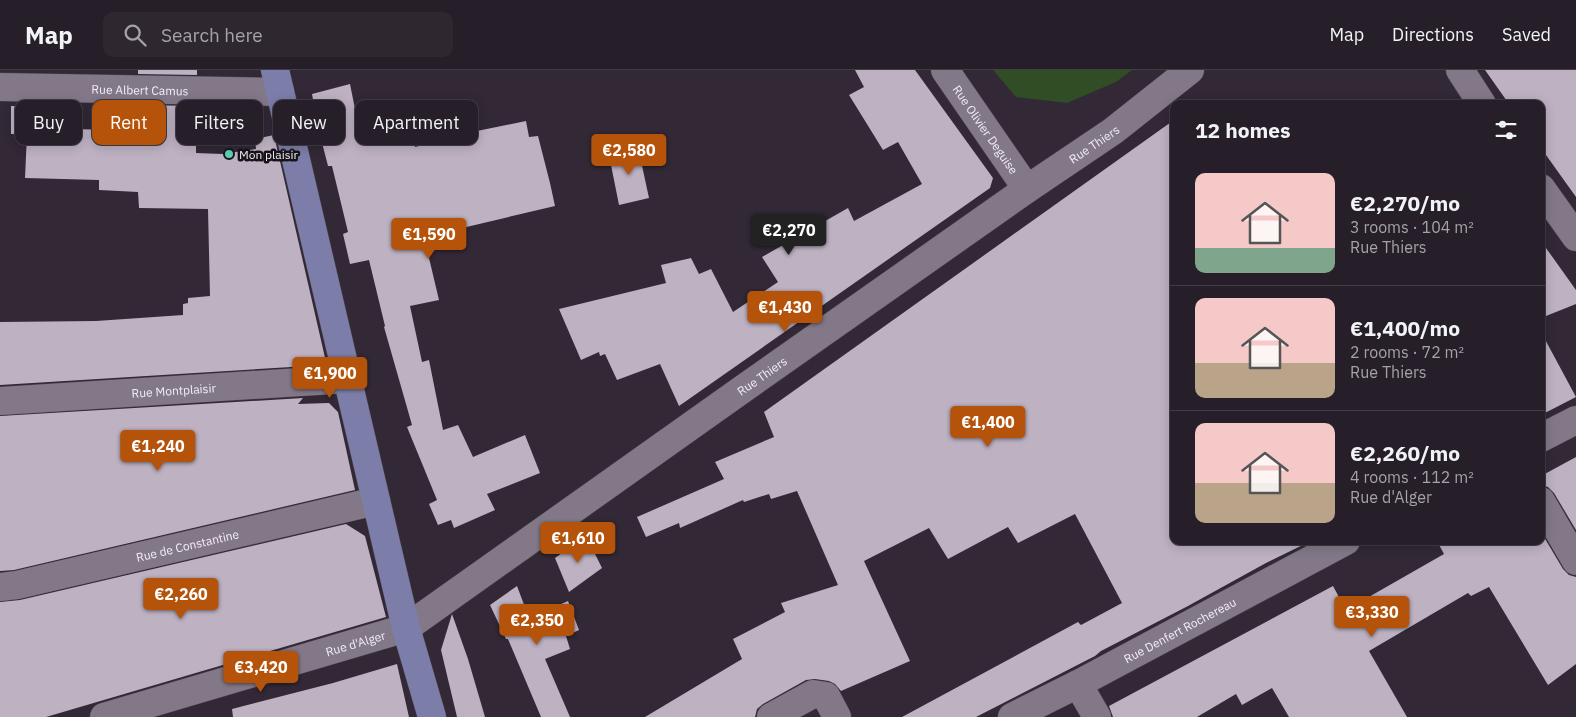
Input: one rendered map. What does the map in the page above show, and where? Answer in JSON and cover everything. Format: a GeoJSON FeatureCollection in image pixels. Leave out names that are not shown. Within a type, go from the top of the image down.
{"type":"FeatureCollection","features":[{"type":"Feature","properties":{"kind":"main road"},"geometry":{"type":"LineString","coordinates":[[277,81],[406,628],[432,717]]}},
{"type":"Feature","properties":{"kind":"street","name":"Rue Olivier Deguise"},"geometry":{"type":"LineString","coordinates":[[945,70],[1027,189]]}},
{"type":"Feature","properties":{"kind":"street","name":"Rue Thiers"},"geometry":{"type":"LineString","coordinates":[[406,628],[1027,189],[1114,131],[1190,70]]}},
{"type":"Feature","properties":{"kind":"street"},"geometry":{"type":"LineString","coordinates":[[1460,70],[1479,100]]}},
{"type":"Feature","properties":{"kind":"street","name":"Rue Albert Camus"},"geometry":{"type":"LineString","coordinates":[[0,87],[277,81]]}},
{"type":"Feature","properties":{"kind":"street"},"geometry":{"type":"LineString","coordinates":[[1545,194],[1576,237]]}},
{"type":"Feature","properties":{"kind":"street","name":"Rue Montplaisir"},"geometry":{"type":"LineString","coordinates":[[0,401],[348,380]]}},
{"type":"Feature","properties":{"kind":"street"},"geometry":{"type":"LineString","coordinates":[[1545,436],[1576,420]]}},
{"type":"Feature","properties":{"kind":"street","name":"Rue de Constantine"},"geometry":{"type":"LineString","coordinates":[[0,587],[17,585],[376,501]]}},
{"type":"Feature","properties":{"kind":"street"},"geometry":{"type":"LineString","coordinates":[[1545,508],[1576,561]]}},
{"type":"Feature","properties":{"kind":"street","name":"Rue Denfert Rochereau"},"geometry":{"type":"LineString","coordinates":[[1012,717],[1078,684],[1339,545]]}},
{"type":"Feature","properties":{"kind":"street","name":"Rue d'Alger"},"geometry":{"type":"LineString","coordinates":[[104,717],[406,628]]}},
{"type":"Feature","properties":{"kind":"street"},"geometry":{"type":"LineString","coordinates":[[1078,684],[1097,717]]}},
{"type":"Feature","properties":{"kind":"street"},"geometry":{"type":"LineString","coordinates":[[770,717],[813,694],[826,696],[837,717]]}},
{"type":"Feature","properties":{"kind":"green space"},"geometry":{"type":"Polygon","coordinates":[[[993,70],[1132,70],[1116,82],[1067,103],[1016,97],[993,70]]]}},
{"type":"Feature","properties":{"kind":"building"},"geometry":{"type":"Polygon","coordinates":[[[138,70],[197,70],[197,75],[138,74],[138,70]]]}},
{"type":"Feature","properties":{"kind":"building"},"geometry":{"type":"Polygon","coordinates":[[[855,70],[915,70],[993,178],[990,188],[679,406],[660,364],[617,380],[605,354],[600,356],[599,352],[581,360],[559,309],[666,283],[661,265],[691,258],[699,274],[711,269],[733,312],[778,282],[762,257],[848,208],[854,221],[922,184],[898,142],[883,150],[849,95],[864,87],[855,70]]]}},
{"type":"Feature","properties":{"kind":"building"},"geometry":{"type":"Polygon","coordinates":[[[1485,70],[1576,70],[1576,197],[1545,154],[1545,100],[1506,100],[1485,70]]]}},
{"type":"Feature","properties":{"kind":"building"},"geometry":{"type":"Polygon","coordinates":[[[350,84],[355,109],[355,145],[415,145],[415,147],[424,145],[478,145],[478,131],[526,121],[529,137],[538,136],[555,206],[424,237],[439,300],[410,306],[422,362],[429,360],[443,430],[458,425],[473,457],[525,435],[540,473],[487,494],[495,510],[454,528],[451,520],[438,525],[429,504],[437,500],[407,427],[412,425],[384,327],[369,260],[350,264],[343,234],[348,232],[332,166],[328,166],[323,145],[345,145],[345,100],[313,100],[312,94],[350,84]]]}},
{"type":"Feature","properties":{"kind":"building"},"geometry":{"type":"Polygon","coordinates":[[[166,105],[176,106],[176,145],[196,145],[196,153],[222,154],[256,149],[256,145],[263,145],[263,137],[273,135],[273,145],[276,145],[326,362],[324,365],[0,385],[0,322],[96,321],[183,315],[183,304],[188,303],[188,298],[210,296],[208,209],[139,208],[138,192],[99,190],[99,180],[25,178],[26,145],[82,145],[82,129],[92,130],[92,145],[166,145],[166,105]]]}},
{"type":"Feature","properties":{"kind":"building"},"geometry":{"type":"Polygon","coordinates":[[[11,106],[15,106],[15,134],[11,134],[11,106]]]}},
{"type":"Feature","properties":{"kind":"building"},"geometry":{"type":"Polygon","coordinates":[[[1170,123],[1170,545],[1303,545],[976,717],[902,717],[1078,622],[1081,625],[1122,603],[1075,514],[1018,543],[1008,527],[948,559],[929,528],[864,561],[910,661],[841,691],[835,684],[829,681],[806,680],[763,704],[757,709],[755,717],[645,717],[742,659],[733,639],[785,612],[781,603],[838,585],[797,491],[771,499],[769,494],[744,502],[743,500],[680,528],[679,523],[646,537],[637,517],[724,479],[715,462],[774,437],[764,412],[1170,123]]]}},
{"type":"Feature","properties":{"kind":"building"},"geometry":{"type":"Polygon","coordinates":[[[638,147],[649,198],[619,205],[609,155],[638,147]]]}},
{"type":"Feature","properties":{"kind":"building"},"geometry":{"type":"Polygon","coordinates":[[[1545,247],[1576,290],[1576,304],[1545,316],[1545,247]]]}},
{"type":"Feature","properties":{"kind":"building"},"geometry":{"type":"Polygon","coordinates":[[[1545,339],[1576,397],[1545,413],[1545,339]]]}},
{"type":"Feature","properties":{"kind":"building"},"geometry":{"type":"Polygon","coordinates":[[[303,398],[298,404],[329,403],[338,412],[355,490],[14,570],[0,571],[0,416],[303,398]]]}},
{"type":"Feature","properties":{"kind":"building"},"geometry":{"type":"Polygon","coordinates":[[[1576,457],[1576,530],[1554,493],[1545,486],[1545,474],[1576,457]]]}},
{"type":"Feature","properties":{"kind":"building"},"geometry":{"type":"Polygon","coordinates":[[[346,524],[365,536],[386,617],[46,717],[0,717],[0,602],[20,600],[346,524]]]}},
{"type":"Feature","properties":{"kind":"building"},"geometry":{"type":"Polygon","coordinates":[[[586,536],[602,568],[569,592],[555,558],[586,536]]]}},
{"type":"Feature","properties":{"kind":"building"},"geometry":{"type":"Polygon","coordinates":[[[1545,539],[1563,569],[1569,575],[1576,577],[1576,664],[1548,685],[1489,587],[1471,596],[1468,593],[1369,651],[1407,717],[1289,717],[1272,688],[1242,705],[1236,694],[1197,717],[1113,717],[1109,706],[1333,586],[1346,610],[1444,554],[1439,545],[1545,545],[1545,539]]]}},
{"type":"Feature","properties":{"kind":"building"},"geometry":{"type":"Polygon","coordinates":[[[517,586],[529,618],[568,601],[579,630],[566,636],[570,649],[545,659],[570,717],[541,717],[508,639],[506,639],[490,605],[517,586]]]}},
{"type":"Feature","properties":{"kind":"building"},"geometry":{"type":"Polygon","coordinates":[[[452,614],[468,659],[485,717],[457,717],[441,650],[452,614]]]}},
{"type":"Feature","properties":{"kind":"building"},"geometry":{"type":"Polygon","coordinates":[[[397,664],[409,717],[233,717],[232,709],[397,664]]]}},
{"type":"Feature","properties":{"kind":"place","name":"Mon plaisir"},"geometry":{"type":"Point","coordinates":[229,154]}}]}
